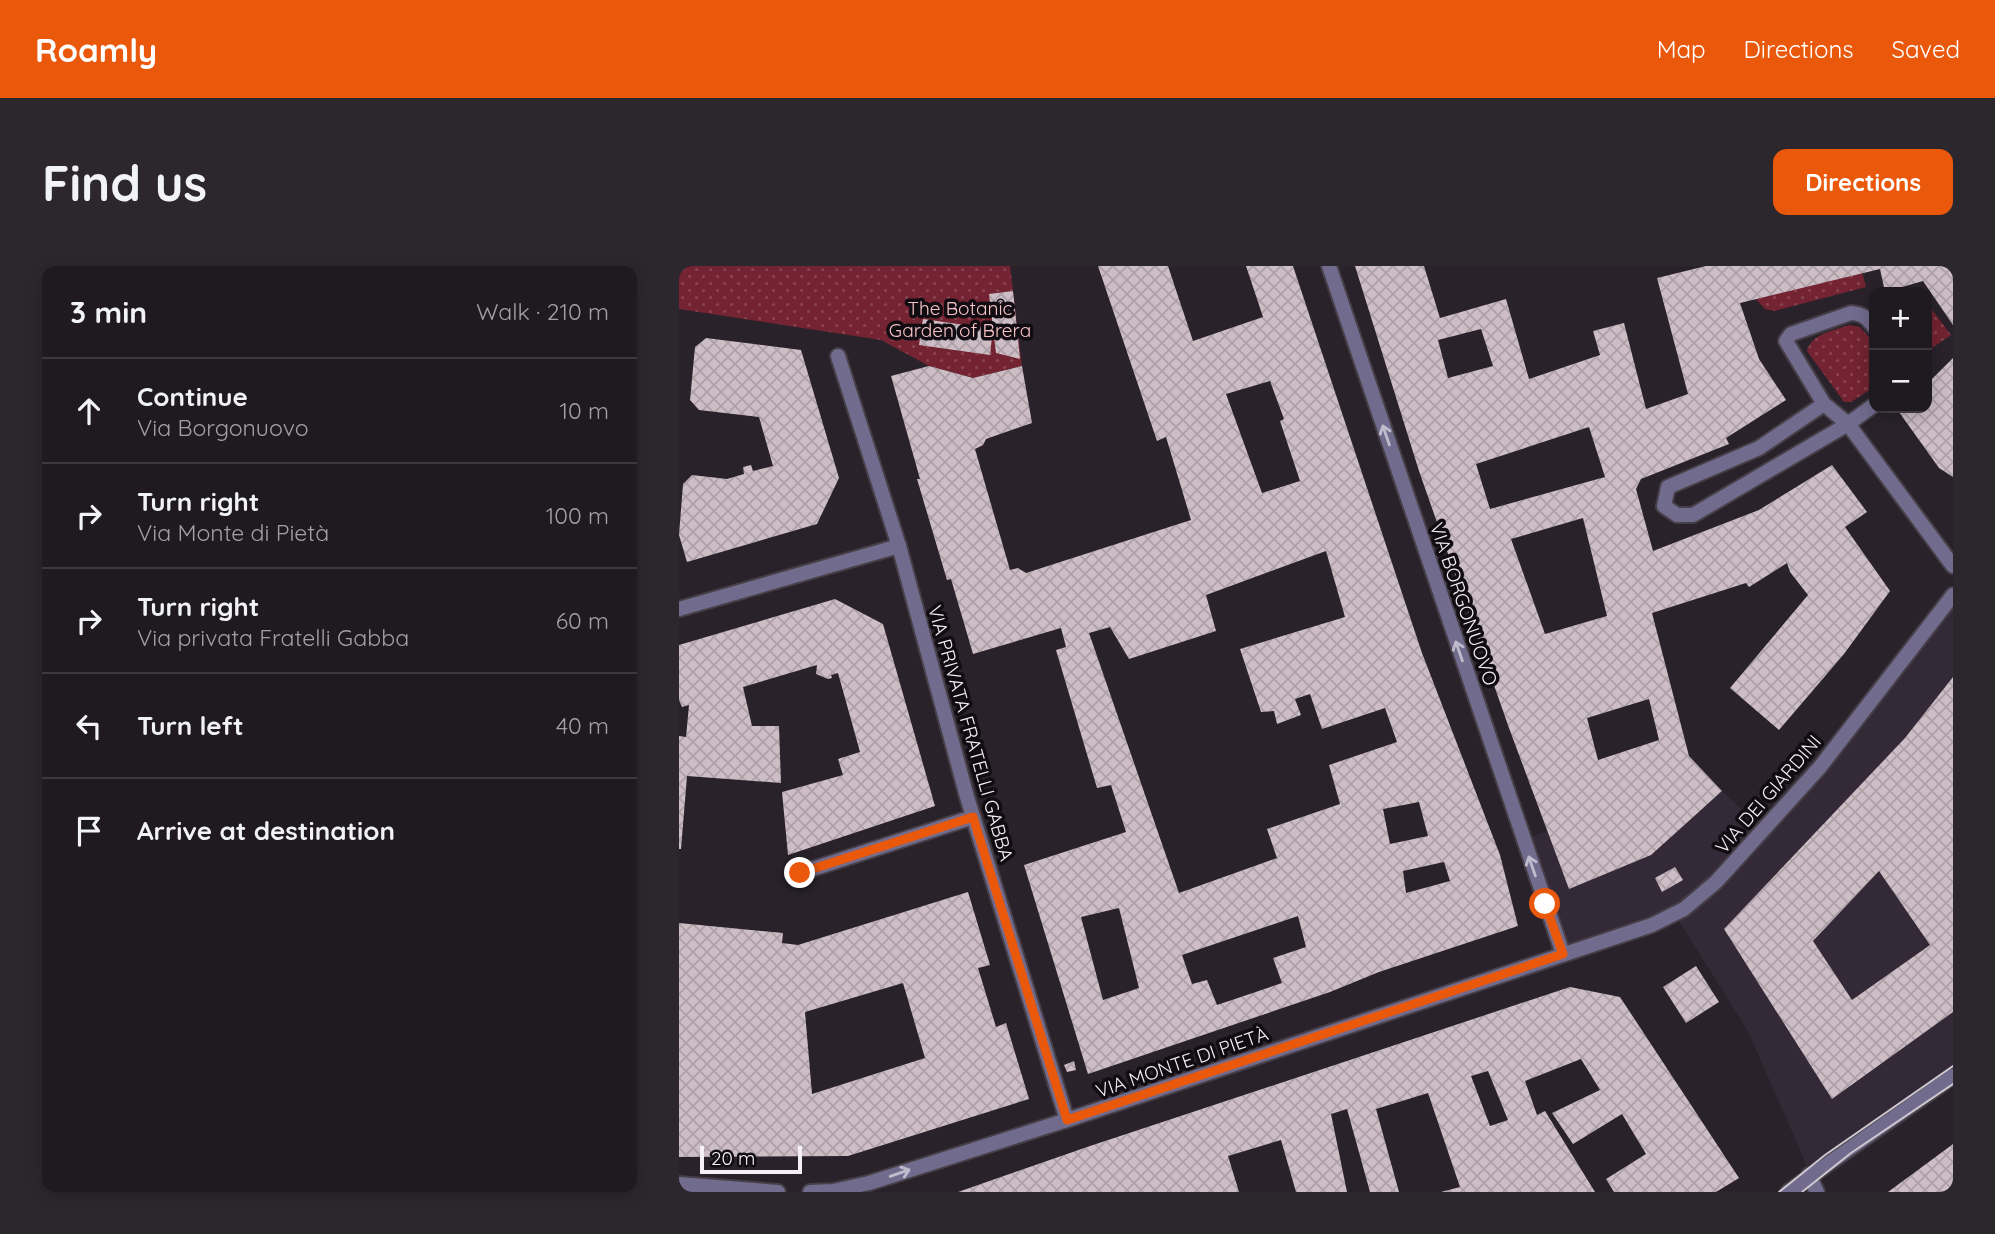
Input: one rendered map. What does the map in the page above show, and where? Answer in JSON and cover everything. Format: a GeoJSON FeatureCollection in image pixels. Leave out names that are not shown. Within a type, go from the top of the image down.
{"type":"FeatureCollection","features":[{"type":"Feature","properties":{"kind":"street","name":"VIA BORGONUOVO"},"geometry":{"type":"LineString","coordinates":[[1329,266],[1563,954]]}},
{"type":"Feature","properties":{"kind":"street"},"geometry":{"type":"LineString","coordinates":[[1869,321],[1861,313],[1851,313],[1791,334],[1786,341],[1824,404],[1848,425],[1953,566]]}},
{"type":"Feature","properties":{"kind":"street","name":"VIA PRIVATA FRATELLI GABBA"},"geometry":{"type":"LineString","coordinates":[[838,356],[899,546],[973,817],[1067,1120]]}},
{"type":"Feature","properties":{"kind":"street"},"geometry":{"type":"LineString","coordinates":[[1824,404],[1759,448],[1668,487],[1664,506],[1677,515],[1693,515],[1848,425],[1869,409]]}},
{"type":"Feature","properties":{"kind":"street"},"geometry":{"type":"LineString","coordinates":[[679,609],[899,546]]}},
{"type":"Feature","properties":{"kind":"street","name":"VIA DEI GIARDINI"},"geometry":{"type":"LineString","coordinates":[[1563,954],[1652,925],[1684,909],[1716,882],[1820,767],[1953,595]]}},
{"type":"Feature","properties":{"kind":"street"},"geometry":{"type":"LineString","coordinates":[[800,873],[973,817]]}},
{"type":"Feature","properties":{"kind":"street","name":"VIA MONTE DI PIETÀ"},"geometry":{"type":"LineString","coordinates":[[810,1192],[833,1191],[869,1183],[1067,1120],[1563,954]]}},
{"type":"Feature","properties":{"kind":"street"},"geometry":{"type":"LineString","coordinates":[[1788,1192],[1953,1076]]}},
{"type":"Feature","properties":{"kind":"street"},"geometry":{"type":"LineString","coordinates":[[1809,1175],[1817,1192]]}},
{"type":"Feature","properties":{"kind":"street"},"geometry":{"type":"LineString","coordinates":[[679,1184],[778,1192]]}},
{"type":"Feature","properties":{"kind":"shaded area"},"geometry":{"type":"Polygon","coordinates":[[[1953,588],[1953,1073],[1810,1173],[1748,1031],[1674,913],[1563,952],[1527,838],[1570,823],[1722,791],[1761,827],[1817,765],[1953,588]]]}},
{"type":"Feature","properties":{"kind":"green space","name":"The Botanic Garden of Brera"},"geometry":{"type":"Polygon","coordinates":[[[679,266],[1010,266],[1022,366],[973,378],[929,366],[881,340],[679,309],[679,266]]]}},
{"type":"Feature","properties":{"kind":"green space"},"geometry":{"type":"Polygon","coordinates":[[[1862,272],[1866,287],[1774,311],[1765,309],[1756,299],[1862,272]]]}},
{"type":"Feature","properties":{"kind":"green space"},"geometry":{"type":"Polygon","coordinates":[[[1932,310],[1951,335],[1932,348],[1932,310]]]}},
{"type":"Feature","properties":{"kind":"green space"},"geometry":{"type":"Polygon","coordinates":[[[1849,325],[1860,327],[1869,337],[1869,390],[1851,402],[1844,402],[1807,351],[1813,340],[1849,325]]]}},
{"type":"Feature","properties":{"kind":"building"},"geometry":{"type":"Polygon","coordinates":[[[1098,266],[1168,266],[1193,341],[1263,317],[1246,266],[1293,266],[1422,653],[1500,855],[1518,926],[1088,1074],[1024,865],[1126,832],[1111,785],[1097,788],[1056,650],[1066,647],[1061,628],[973,654],[951,579],[947,580],[917,479],[920,479],[891,376],[929,366],[973,378],[1022,366],[1032,423],[986,439],[983,445],[975,449],[1010,570],[1018,568],[1026,573],[1191,520],[1166,437],[1157,441],[1098,266]],[[1270,381],[1226,394],[1262,493],[1300,481],[1280,421],[1284,419],[1270,381]],[[1326,551],[1206,595],[1216,631],[1129,659],[1110,627],[1089,633],[1179,893],[1277,858],[1267,829],[1340,804],[1329,765],[1397,742],[1385,708],[1322,729],[1310,694],[1295,699],[1301,715],[1277,724],[1274,711],[1261,712],[1240,649],[1345,617],[1326,551]],[[1419,802],[1383,809],[1390,844],[1428,836],[1419,802]],[[1444,862],[1403,871],[1406,893],[1450,881],[1444,862]],[[1119,908],[1081,917],[1103,1000],[1139,988],[1119,908]],[[1298,916],[1182,955],[1192,984],[1207,980],[1217,1005],[1282,983],[1273,958],[1306,947],[1298,916]]]}},
{"type":"Feature","properties":{"kind":"building"},"geometry":{"type":"Polygon","coordinates":[[[1355,266],[1424,266],[1440,318],[1506,299],[1529,379],[1600,355],[1593,331],[1624,323],[1646,409],[1688,394],[1657,278],[1706,266],[1953,266],[1953,325],[1932,294],[1932,287],[1927,287],[1923,281],[1902,287],[1884,287],[1880,269],[1740,303],[1759,359],[1786,400],[1726,438],[1729,444],[1641,479],[1636,489],[1653,551],[1759,510],[1832,465],[1867,512],[1845,527],[1890,591],[1844,654],[1779,730],[1730,688],[1808,595],[1790,572],[1787,563],[1749,587],[1746,583],[1652,613],[1689,756],[1722,791],[1651,855],[1569,889],[1419,471],[1355,266]],[[1481,329],[1438,340],[1448,378],[1493,366],[1481,329]],[[1589,427],[1476,464],[1490,509],[1605,477],[1589,427]],[[1583,518],[1511,539],[1545,634],[1607,616],[1583,518]],[[1649,699],[1587,718],[1598,760],[1659,740],[1649,699]]]}},
{"type":"Feature","properties":{"kind":"building"},"geometry":{"type":"Polygon","coordinates":[[[1013,291],[1020,359],[996,353],[989,294],[1013,291]]]}},
{"type":"Feature","properties":{"kind":"building"},"geometry":{"type":"Polygon","coordinates":[[[923,319],[993,329],[990,355],[919,345],[923,319]]]}},
{"type":"Feature","properties":{"kind":"building"},"geometry":{"type":"Polygon","coordinates":[[[706,338],[801,350],[839,478],[817,524],[687,562],[679,535],[683,484],[692,475],[727,479],[744,474],[743,467],[751,465],[753,471],[773,466],[759,417],[699,410],[690,400],[695,347],[706,338]]]}},
{"type":"Feature","properties":{"kind":"building"},"geometry":{"type":"Polygon","coordinates":[[[1953,358],[1953,477],[1939,468],[1900,413],[1932,413],[1932,379],[1953,358]]]}},
{"type":"Feature","properties":{"kind":"building"},"geometry":{"type":"Polygon","coordinates":[[[835,599],[883,624],[935,806],[788,855],[782,792],[843,775],[838,759],[860,752],[838,673],[828,679],[816,674],[817,665],[743,687],[752,726],[779,726],[781,783],[687,776],[679,849],[679,736],[686,737],[689,705],[682,707],[679,700],[679,645],[835,599]]]}},
{"type":"Feature","properties":{"kind":"building"},"geometry":{"type":"Polygon","coordinates":[[[1953,677],[1953,1012],[1832,1099],[1724,929],[1905,738],[1953,677]],[[1879,871],[1813,941],[1852,1000],[1930,945],[1879,871]]]}},
{"type":"Feature","properties":{"kind":"building"},"geometry":{"type":"Polygon","coordinates":[[[1675,867],[1683,880],[1662,892],[1655,878],[1675,867]]]}},
{"type":"Feature","properties":{"kind":"building"},"geometry":{"type":"Polygon","coordinates":[[[968,892],[990,965],[978,968],[996,1027],[1006,1023],[1029,1099],[848,1156],[679,1157],[679,923],[783,933],[782,943],[798,945],[968,892]],[[903,983],[805,1012],[812,1094],[925,1058],[903,983]]]}},
{"type":"Feature","properties":{"kind":"building"},"geometry":{"type":"Polygon","coordinates":[[[1696,966],[1719,1002],[1686,1023],[1663,987],[1696,966]]]}},
{"type":"Feature","properties":{"kind":"building"},"geometry":{"type":"Polygon","coordinates":[[[1570,987],[1620,997],[1739,1178],[1716,1192],[1614,1192],[1606,1179],[1646,1154],[1622,1114],[1573,1144],[1552,1113],[1600,1090],[1581,1059],[1525,1081],[1537,1115],[1545,1111],[1595,1192],[1441,1192],[1460,1187],[1428,1093],[1376,1109],[1399,1192],[1370,1192],[1347,1109],[1331,1114],[1347,1192],[1296,1192],[1281,1140],[1228,1156],[1239,1192],[958,1192],[1570,987]],[[1488,1071],[1471,1076],[1490,1126],[1508,1120],[1488,1071]]]}},
{"type":"Feature","properties":{"kind":"building"},"geometry":{"type":"Polygon","coordinates":[[[1074,1061],[1076,1070],[1067,1072],[1064,1065],[1074,1061]]]}},
{"type":"Feature","properties":{"kind":"building"},"geometry":{"type":"Polygon","coordinates":[[[1953,1144],[1953,1192],[1888,1192],[1945,1150],[1953,1144]]]}},
{"type":"Feature","properties":{"kind":"tram line"},"geometry":{"type":"LineString","coordinates":[[1779,1192],[1825,1155],[1953,1066]]}},
{"type":"Feature","properties":{"kind":"tram line"},"geometry":{"type":"LineString","coordinates":[[1802,1192],[1851,1153],[1953,1084]]}},
{"type":"Feature","properties":{"kind":"route"},"geometry":{"type":"LineString","coordinates":[[800,873],[973,817],[1067,1120],[1563,954],[1545,904]]}}]}
